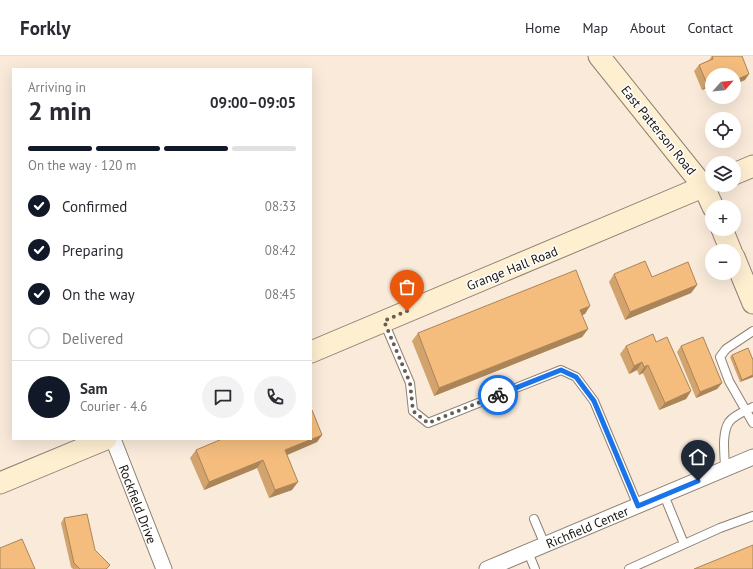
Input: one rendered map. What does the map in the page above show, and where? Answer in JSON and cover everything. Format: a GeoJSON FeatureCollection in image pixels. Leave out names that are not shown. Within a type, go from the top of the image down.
{"type":"FeatureCollection","features":[{"type":"Feature","properties":{"kind":"street","name":"East Patterson Road"},"geometry":{"type":"LineString","coordinates":[[599,56],[705,181]]}},
{"type":"Feature","properties":{"kind":"street"},"geometry":{"type":"LineString","coordinates":[[741,171],[753,166]]}},
{"type":"Feature","properties":{"kind":"street","name":"Grange Hall Road"},"geometry":{"type":"LineString","coordinates":[[312,352],[705,186]]}},
{"type":"Feature","properties":{"kind":"street"},"geometry":{"type":"LineString","coordinates":[[741,274],[753,303]]}},
{"type":"Feature","properties":{"kind":"street"},"geometry":{"type":"LineString","coordinates":[[0,484],[104,440]]}},
{"type":"Feature","properties":{"kind":"street","name":"Rockfield Drive"},"geometry":{"type":"LineString","coordinates":[[113,440],[164,569]]}},
{"type":"Feature","properties":{"kind":"street","name":"Richfield Center"},"geometry":{"type":"LineString","coordinates":[[487,569],[753,457]]}},
{"type":"Feature","properties":{"kind":"lane"},"geometry":{"type":"LineString","coordinates":[[384,321],[410,383],[413,411],[428,423],[561,370],[576,377],[594,401],[638,506]]}},
{"type":"Feature","properties":{"kind":"lane"},"geometry":{"type":"LineString","coordinates":[[753,331],[726,349],[720,357],[729,382],[749,409],[753,423]]}},
{"type":"Feature","properties":{"kind":"lane"},"geometry":{"type":"LineString","coordinates":[[725,469],[724,438],[729,422],[740,413],[749,409]]}},
{"type":"Feature","properties":{"kind":"lane"},"geometry":{"type":"LineString","coordinates":[[664,495],[684,544]]}},
{"type":"Feature","properties":{"kind":"lane"},"geometry":{"type":"LineString","coordinates":[[628,569],[720,528],[753,516]]}},
{"type":"Feature","properties":{"kind":"lane"},"geometry":{"type":"LineString","coordinates":[[534,519],[545,545]]}},
{"type":"Feature","properties":{"kind":"lane"},"geometry":{"type":"LineString","coordinates":[[528,552],[535,569]]}},
{"type":"Feature","properties":{"kind":"building"},"geometry":{"type":"Polygon","coordinates":[[[712,56],[742,56],[749,74],[741,78],[741,68],[705,68],[705,79],[699,65],[713,59],[712,56]]]}},
{"type":"Feature","properties":{"kind":"building"},"geometry":{"type":"Polygon","coordinates":[[[645,261],[652,277],[688,262],[697,285],[630,312],[614,274],[645,261]]]}},
{"type":"Feature","properties":{"kind":"building"},"geometry":{"type":"Polygon","coordinates":[[[576,270],[590,306],[580,310],[588,329],[439,388],[418,333],[576,270]]]}},
{"type":"Feature","properties":{"kind":"building"},"geometry":{"type":"Polygon","coordinates":[[[653,334],[656,342],[667,337],[691,391],[665,403],[648,365],[644,367],[642,362],[634,366],[626,346],[653,334]]]}},
{"type":"Feature","properties":{"kind":"building"},"geometry":{"type":"Polygon","coordinates":[[[703,337],[722,383],[700,392],[681,346],[703,337]]]}},
{"type":"Feature","properties":{"kind":"building"},"geometry":{"type":"Polygon","coordinates":[[[748,348],[753,360],[753,375],[742,380],[732,355],[748,348]]]}},
{"type":"Feature","properties":{"kind":"building"},"geometry":{"type":"Polygon","coordinates":[[[312,410],[322,435],[312,439],[312,410]]]}},
{"type":"Feature","properties":{"kind":"building"},"geometry":{"type":"Polygon","coordinates":[[[220,440],[310,440],[285,450],[298,482],[275,490],[263,460],[209,482],[196,450],[220,440]]]}},
{"type":"Feature","properties":{"kind":"building"},"geometry":{"type":"Polygon","coordinates":[[[87,514],[95,550],[110,565],[106,569],[80,569],[74,563],[64,518],[87,514]]]}},
{"type":"Feature","properties":{"kind":"building"},"geometry":{"type":"Polygon","coordinates":[[[22,539],[35,569],[0,569],[0,548],[22,539]]]}},
{"type":"Feature","properties":{"kind":"building"},"geometry":{"type":"Polygon","coordinates":[[[753,545],[753,569],[694,569],[753,545]]]}},
{"type":"Feature","properties":{"kind":"way so far"},"geometry":{"type":"LineString","coordinates":[[407,311],[384,321],[410,383],[413,411],[428,423],[498,395]]}},
{"type":"Feature","properties":{"kind":"route"},"geometry":{"type":"LineString","coordinates":[[498,395],[561,370],[576,377],[594,401],[638,506],[698,481]]}}]}
